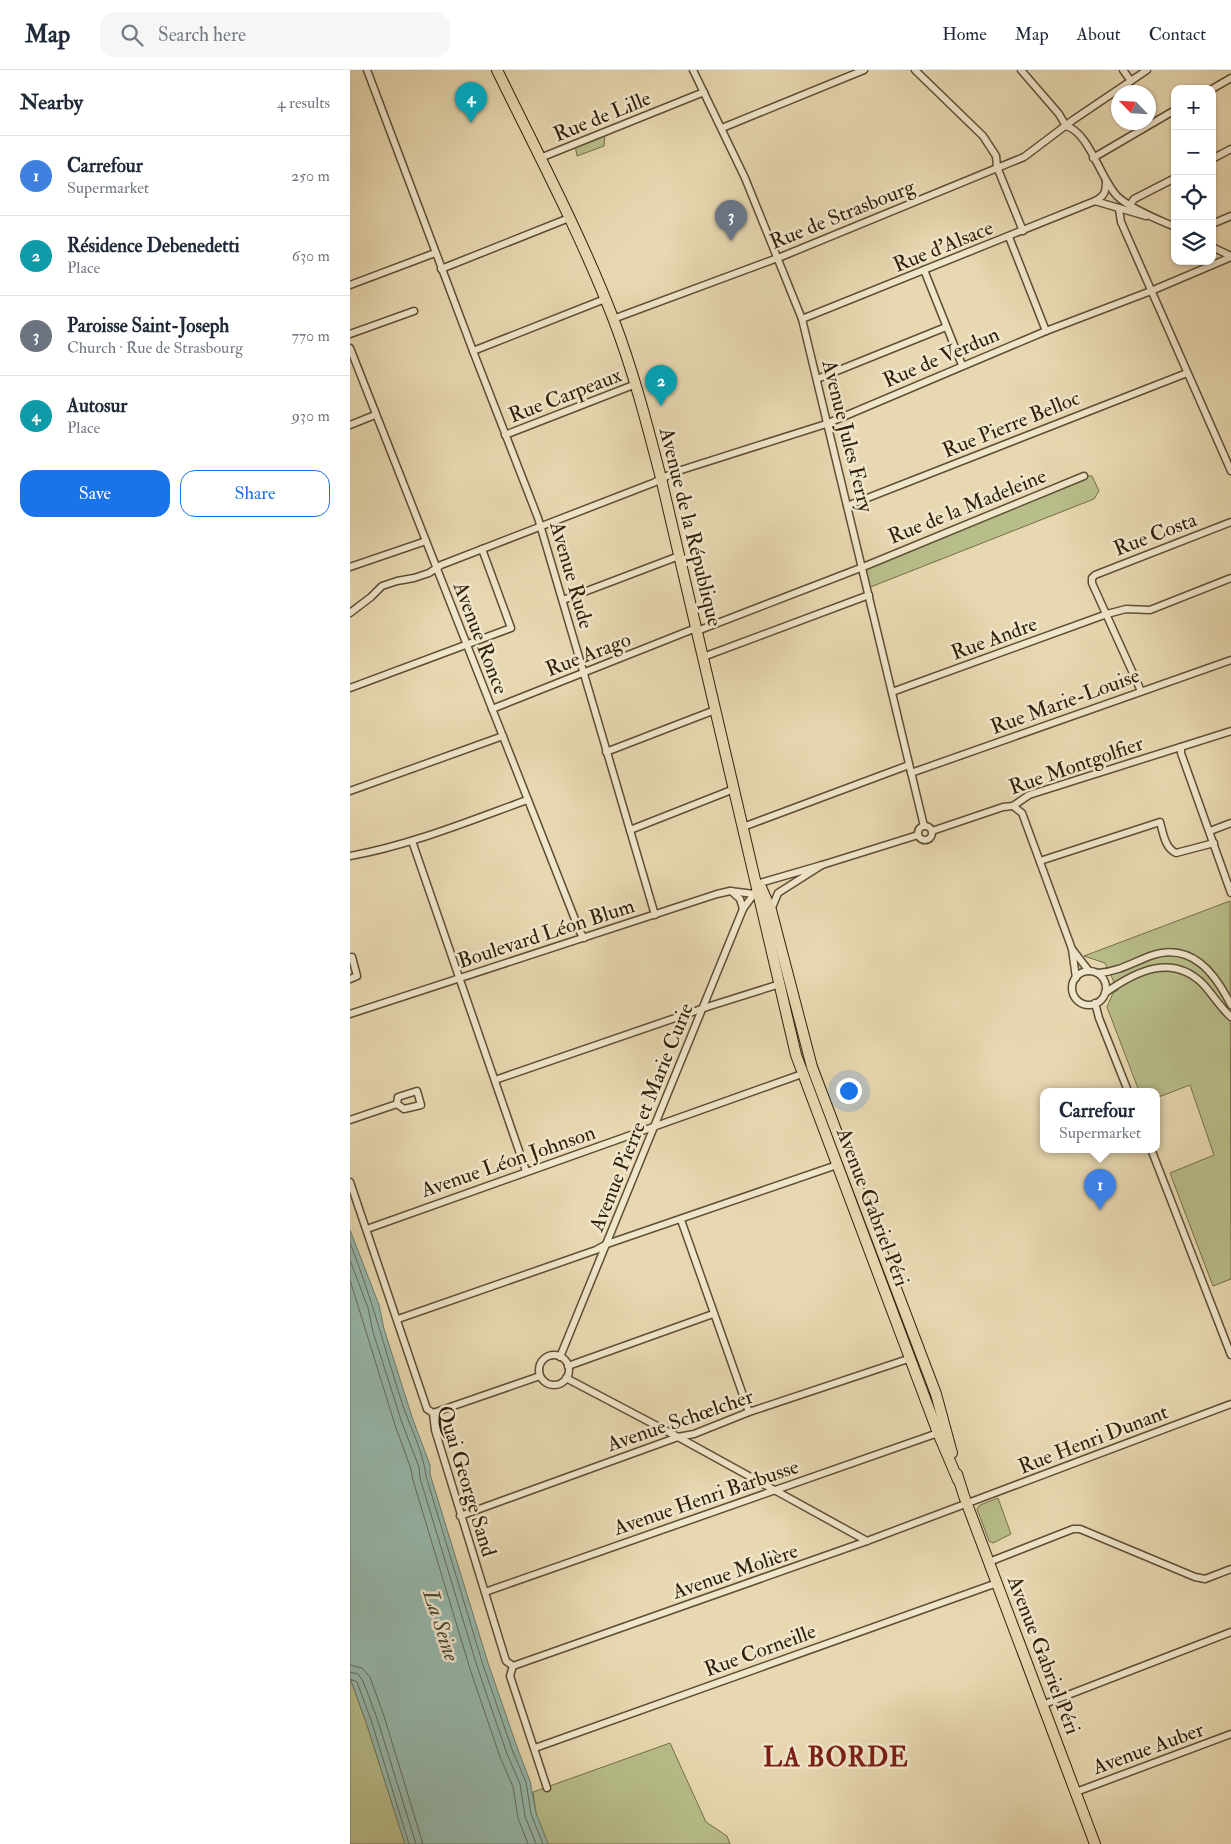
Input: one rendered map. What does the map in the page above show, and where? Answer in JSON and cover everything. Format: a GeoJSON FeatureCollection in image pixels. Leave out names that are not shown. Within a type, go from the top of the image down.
{"type":"FeatureCollection","features":[{"type":"Feature","properties":{"kind":"main road","name":"Avenue de la République"},"geometry":{"type":"LineString","coordinates":[[498,70],[569,218],[605,299],[636,384],[661,478],[753,868],[756,888]]}},
{"type":"Feature","properties":{"kind":"main road","name":"Avenue Gabriel Péri"},"geometry":{"type":"LineString","coordinates":[[756,888],[771,910],[812,1067],[936,1394],[958,1480]]}},
{"type":"Feature","properties":{"kind":"main road","name":"Avenue Gabriel Péri"},"geometry":{"type":"LineString","coordinates":[[756,888],[795,1052],[802,1074],[1095,1844]]}},
{"type":"Feature","properties":{"kind":"street","name":"Avenue Rude"},"geometry":{"type":"LineString","coordinates":[[366,70],[540,526],[655,915]]}},
{"type":"Feature","properties":{"kind":"street","name":"Avenue Jules Ferry"},"geometry":{"type":"LineString","coordinates":[[693,70],[745,178],[802,320],[924,826]]}},
{"type":"Feature","properties":{"kind":"street"},"geometry":{"type":"LineString","coordinates":[[722,128],[864,70]]}},
{"type":"Feature","properties":{"kind":"street"},"geometry":{"type":"LineString","coordinates":[[915,70],[983,136],[996,156],[997,167],[1022,231]]}},
{"type":"Feature","properties":{"kind":"street"},"geometry":{"type":"LineString","coordinates":[[1020,70],[1059,114],[1066,126],[1078,132],[1106,181],[1122,200],[1171,225]]}},
{"type":"Feature","properties":{"kind":"street"},"geometry":{"type":"LineString","coordinates":[[1123,70],[1131,80]]}},
{"type":"Feature","properties":{"kind":"street","name":"Rue de Strasbourg"},"geometry":{"type":"LineString","coordinates":[[613,319],[776,258],[1024,157],[1147,70]]}},
{"type":"Feature","properties":{"kind":"street"},"geometry":{"type":"LineString","coordinates":[[1216,87],[1231,78]]}},
{"type":"Feature","properties":{"kind":"street","name":"Rue de Lille"},"geometry":{"type":"LineString","coordinates":[[540,158],[704,92]]}},
{"type":"Feature","properties":{"kind":"street"},"geometry":{"type":"LineString","coordinates":[[1093,158],[1171,112]]}},
{"type":"Feature","properties":{"kind":"street"},"geometry":{"type":"LineString","coordinates":[[1216,157],[1231,150]]}},
{"type":"Feature","properties":{"kind":"street"},"geometry":{"type":"LineString","coordinates":[[1130,205],[1134,199],[1171,180]]}},
{"type":"Feature","properties":{"kind":"street"},"geometry":{"type":"LineString","coordinates":[[1095,201],[1102,198],[1106,181]]}},
{"type":"Feature","properties":{"kind":"street"},"geometry":{"type":"LineString","coordinates":[[1095,201],[1150,216]]}},
{"type":"Feature","properties":{"kind":"street","name":"Rue d'Alsace"},"geometry":{"type":"LineString","coordinates":[[802,320],[1095,201]]}},
{"type":"Feature","properties":{"kind":"street"},"geometry":{"type":"LineString","coordinates":[[1119,209],[1121,222],[1187,372],[1229,461],[1231,471]]}},
{"type":"Feature","properties":{"kind":"street"},"geometry":{"type":"LineString","coordinates":[[1216,222],[1231,216]]}},
{"type":"Feature","properties":{"kind":"street"},"geometry":{"type":"LineString","coordinates":[[441,268],[569,218]]}},
{"type":"Feature","properties":{"kind":"street"},"geometry":{"type":"LineString","coordinates":[[1009,237],[1046,331]]}},
{"type":"Feature","properties":{"kind":"street"},"geometry":{"type":"LineString","coordinates":[[1216,249],[1231,256]]}},
{"type":"Feature","properties":{"kind":"street"},"geometry":{"type":"LineString","coordinates":[[350,284],[435,253]]}},
{"type":"Feature","properties":{"kind":"street","name":"Rue de Verdun"},"geometry":{"type":"LineString","coordinates":[[350,613],[382,586],[397,580],[414,578],[429,573],[436,567],[653,483],[661,478],[826,424],[962,365],[1151,291],[1231,256]]}},
{"type":"Feature","properties":{"kind":"street"},"geometry":{"type":"LineString","coordinates":[[924,270],[962,365]]}},
{"type":"Feature","properties":{"kind":"street"},"geometry":{"type":"LineString","coordinates":[[472,351],[605,299]]}},
{"type":"Feature","properties":{"kind":"street"},"geometry":{"type":"LineString","coordinates":[[350,334],[414,311]]}},
{"type":"Feature","properties":{"kind":"street"},"geometry":{"type":"LineString","coordinates":[[818,380],[946,327]]}},
{"type":"Feature","properties":{"kind":"street","name":"Avenue Ronce"},"geometry":{"type":"LineString","coordinates":[[350,348],[580,932],[584,938]]}},
{"type":"Feature","properties":{"kind":"street","name":"Rue Pierre Belloc"},"geometry":{"type":"LineString","coordinates":[[847,506],[1187,372]]}},
{"type":"Feature","properties":{"kind":"street","name":"Rue Carpeaux"},"geometry":{"type":"LineString","coordinates":[[506,435],[636,384]]}},
{"type":"Feature","properties":{"kind":"street"},"geometry":{"type":"LineString","coordinates":[[350,425],[375,415]]}},
{"type":"Feature","properties":{"kind":"street","name":"Rue de la Madeleine"},"geometry":{"type":"LineString","coordinates":[[696,630],[863,567],[1084,476]]}},
{"type":"Feature","properties":{"kind":"street","name":"Rue Costa"},"geometry":{"type":"LineString","coordinates":[[1107,614],[1092,583],[1092,578],[1095,575],[1231,522]]}},
{"type":"Feature","properties":{"kind":"street"},"geometry":{"type":"LineString","coordinates":[[350,567],[426,541]]}},
{"type":"Feature","properties":{"kind":"street"},"geometry":{"type":"LineString","coordinates":[[350,688],[511,628],[482,549]]}},
{"type":"Feature","properties":{"kind":"street"},"geometry":{"type":"LineString","coordinates":[[563,600],[679,556]]}},
{"type":"Feature","properties":{"kind":"street","name":"Rue Andre"},"geometry":{"type":"LineString","coordinates":[[892,692],[1107,614],[1126,610],[1150,610],[1231,578]]}},
{"type":"Feature","properties":{"kind":"street"},"geometry":{"type":"LineString","coordinates":[[703,657],[869,595]]}},
{"type":"Feature","properties":{"kind":"street"},"geometry":{"type":"LineString","coordinates":[[1107,614],[1141,691]]}},
{"type":"Feature","properties":{"kind":"street","name":"Rue Arago"},"geometry":{"type":"LineString","coordinates":[[492,710],[696,630]]}},
{"type":"Feature","properties":{"kind":"street","name":"Rue Marie-Louise"},"geometry":{"type":"LineString","coordinates":[[743,827],[1231,660]]}},
{"type":"Feature","properties":{"kind":"street"},"geometry":{"type":"LineString","coordinates":[[606,752],[715,710]]}},
{"type":"Feature","properties":{"kind":"street","name":"Rue Montgolfier"},"geometry":{"type":"LineString","coordinates":[[756,888],[918,835],[922,840],[927,840],[931,838],[932,831],[1003,807],[1013,806],[1029,795],[1231,731]]}},
{"type":"Feature","properties":{"kind":"street"},"geometry":{"type":"LineString","coordinates":[[350,791],[503,736]]}},
{"type":"Feature","properties":{"kind":"street"},"geometry":{"type":"LineString","coordinates":[[1181,747],[1181,752],[1231,893]]}},
{"type":"Feature","properties":{"kind":"street"},"geometry":{"type":"LineString","coordinates":[[630,830],[734,789]]}},
{"type":"Feature","properties":{"kind":"street"},"geometry":{"type":"LineString","coordinates":[[350,856],[384,850],[528,800]]}},
{"type":"Feature","properties":{"kind":"street"},"geometry":{"type":"LineString","coordinates":[[1013,806],[1022,813],[1072,948],[1076,978],[1072,989],[1075,998],[1087,1004],[1095,1003],[1116,986],[1153,968],[1173,967],[1187,972],[1196,978],[1231,1017]]}},
{"type":"Feature","properties":{"kind":"street"},"geometry":{"type":"LineString","coordinates":[[1040,861],[1160,822],[1167,844],[1176,853],[1214,843]]}},
{"type":"Feature","properties":{"kind":"street"},"geometry":{"type":"LineString","coordinates":[[1210,831],[1231,823]]}},
{"type":"Feature","properties":{"kind":"street"},"geometry":{"type":"LineString","coordinates":[[918,835],[918,830],[924,826],[928,826],[932,831]]}},
{"type":"Feature","properties":{"kind":"street"},"geometry":{"type":"LineString","coordinates":[[412,841],[526,1172]]}},
{"type":"Feature","properties":{"kind":"street","name":"Rue Montgolfier"},"geometry":{"type":"LineString","coordinates":[[771,910],[778,892],[822,865]]}},
{"type":"Feature","properties":{"kind":"street","name":"Boulevard Léon Blum"},"geometry":{"type":"LineString","coordinates":[[350,1014],[460,979],[467,974],[730,891],[756,888]]}},
{"type":"Feature","properties":{"kind":"street","name":"Avenue Pierre et Marie Curie"},"geometry":{"type":"LineString","coordinates":[[560,1357],[743,909],[756,888]]}},
{"type":"Feature","properties":{"kind":"street"},"geometry":{"type":"LineString","coordinates":[[730,891],[740,900],[743,909]]}},
{"type":"Feature","properties":{"kind":"street"},"geometry":{"type":"LineString","coordinates":[[1072,948],[1089,971]]}},
{"type":"Feature","properties":{"kind":"street"},"geometry":{"type":"LineString","coordinates":[[1076,978],[1089,971],[1098,974],[1111,973],[1154,955],[1165,953],[1180,954],[1195,959],[1210,970],[1231,1005]]}},
{"type":"Feature","properties":{"kind":"street"},"geometry":{"type":"LineString","coordinates":[[350,979],[357,976],[352,957]]}},
{"type":"Feature","properties":{"kind":"street"},"geometry":{"type":"LineString","coordinates":[[1098,974],[1105,982],[1105,993]]}},
{"type":"Feature","properties":{"kind":"street"},"geometry":{"type":"LineString","coordinates":[[495,1080],[780,984]]}},
{"type":"Feature","properties":{"kind":"street"},"geometry":{"type":"LineString","coordinates":[[1095,1003],[1099,1018],[1127,1088]]}},
{"type":"Feature","properties":{"kind":"street","name":"Avenue Léon Johnson"},"geometry":{"type":"LineString","coordinates":[[367,1229],[802,1074]]}},
{"type":"Feature","properties":{"kind":"street"},"geometry":{"type":"LineString","coordinates":[[350,1120],[396,1104]]}},
{"type":"Feature","properties":{"kind":"street"},"geometry":{"type":"LineString","coordinates":[[1153,1153],[1231,1355]]}},
{"type":"Feature","properties":{"kind":"street"},"geometry":{"type":"LineString","coordinates":[[398,1319],[596,1250],[607,1244],[837,1165]]}},
{"type":"Feature","properties":{"kind":"street","name":"Quai George Sand"},"geometry":{"type":"LineString","coordinates":[[350,1182],[427,1409],[433,1413],[435,1430],[460,1516],[506,1661],[513,1666],[510,1676],[547,1788]]}},
{"type":"Feature","properties":{"kind":"street"},"geometry":{"type":"LineString","coordinates":[[681,1220],[749,1412]]}},
{"type":"Feature","properties":{"kind":"street"},"geometry":{"type":"LineString","coordinates":[[568,1366],[714,1314]]}},
{"type":"Feature","properties":{"kind":"street"},"geometry":{"type":"LineString","coordinates":[[550,1356],[560,1357],[568,1366],[566,1378],[558,1384],[551,1385],[540,1376],[540,1365],[544,1359],[550,1356]]}},
{"type":"Feature","properties":{"kind":"street","name":"Avenue Schœlcher"},"geometry":{"type":"LineString","coordinates":[[460,1516],[678,1437],[694,1434],[749,1412],[911,1358]]}},
{"type":"Feature","properties":{"kind":"street"},"geometry":{"type":"LineString","coordinates":[[433,1413],[540,1376]]}},
{"type":"Feature","properties":{"kind":"street"},"geometry":{"type":"LineString","coordinates":[[566,1378],[867,1541]]}},
{"type":"Feature","properties":{"kind":"street","name":"Rue Henri Dunant"},"geometry":{"type":"LineString","coordinates":[[967,1504],[1231,1404]]}},
{"type":"Feature","properties":{"kind":"street","name":"Avenue Henri Barbusse"},"geometry":{"type":"LineString","coordinates":[[485,1592],[938,1433]]}},
{"type":"Feature","properties":{"kind":"street","name":"Avenue Molière"},"geometry":{"type":"LineString","coordinates":[[513,1666],[967,1504]]}},
{"type":"Feature","properties":{"kind":"street"},"geometry":{"type":"LineString","coordinates":[[989,1562],[1073,1528],[1080,1529],[1195,1577],[1205,1579],[1231,1569]]}},
{"type":"Feature","properties":{"kind":"street","name":"Rue Corneille"},"geometry":{"type":"LineString","coordinates":[[534,1748],[997,1583]]}},
{"type":"Feature","properties":{"kind":"street"},"geometry":{"type":"LineString","coordinates":[[1042,1705],[1231,1632]]}},
{"type":"Feature","properties":{"kind":"street","name":"Avenue Auber"},"geometry":{"type":"LineString","coordinates":[[1076,1792],[1231,1734]]}},
{"type":"Feature","properties":{"kind":"green space"},"geometry":{"type":"Polygon","coordinates":[[[605,134],[604,146],[577,156],[575,145],[605,134]]]}},
{"type":"Feature","properties":{"kind":"green space"},"geometry":{"type":"Polygon","coordinates":[[[1084,476],[1092,476],[1099,491],[1094,499],[868,588],[863,567],[1084,476]]]}},
{"type":"Feature","properties":{"kind":"green space"},"geometry":{"type":"Polygon","coordinates":[[[1230,901],[1231,1279],[1213,1286],[1170,1173],[1214,1155],[1190,1085],[1160,1096],[1160,1088],[1138,1088],[1107,1007],[1113,993],[1118,990],[1105,963],[1084,956],[1230,901]]]}},
{"type":"Feature","properties":{"kind":"green space"},"geometry":{"type":"Polygon","coordinates":[[[998,1498],[1011,1534],[993,1543],[989,1541],[977,1509],[980,1505],[998,1498]]]}},
{"type":"Feature","properties":{"kind":"green space"},"geometry":{"type":"Polygon","coordinates":[[[350,1678],[366,1722],[405,1844],[350,1844],[350,1678]]]}},
{"type":"Feature","properties":{"kind":"green space"},"geometry":{"type":"Polygon","coordinates":[[[670,1743],[706,1822],[727,1836],[730,1844],[548,1844],[536,1813],[533,1792],[670,1743]]]}},
{"type":"Feature","properties":{"kind":"water","name":"La Seine"},"geometry":{"type":"Polygon","coordinates":[[[350,1230],[379,1305],[384,1329],[413,1420],[430,1465],[430,1474],[488,1663],[530,1781],[536,1813],[548,1844],[405,1844],[350,1678],[350,1230]]]}},
{"type":"Feature","properties":{"kind":"place","name":"Autosur"},"geometry":{"type":"Point","coordinates":[471,123]}},
{"type":"Feature","properties":{"kind":"place","name":"Paroisse Saint-Joseph"},"geometry":{"type":"Point","coordinates":[731,241]}},
{"type":"Feature","properties":{"kind":"place","name":"Résidence Debenedetti"},"geometry":{"type":"Point","coordinates":[661,406]}},
{"type":"Feature","properties":{"kind":"place","name":"Carrefour"},"geometry":{"type":"Point","coordinates":[1100,1210]}},
{"type":"Feature","properties":{"kind":"district","name":"LA BORDE"},"geometry":{"type":"Point","coordinates":[836,1757]}}]}
